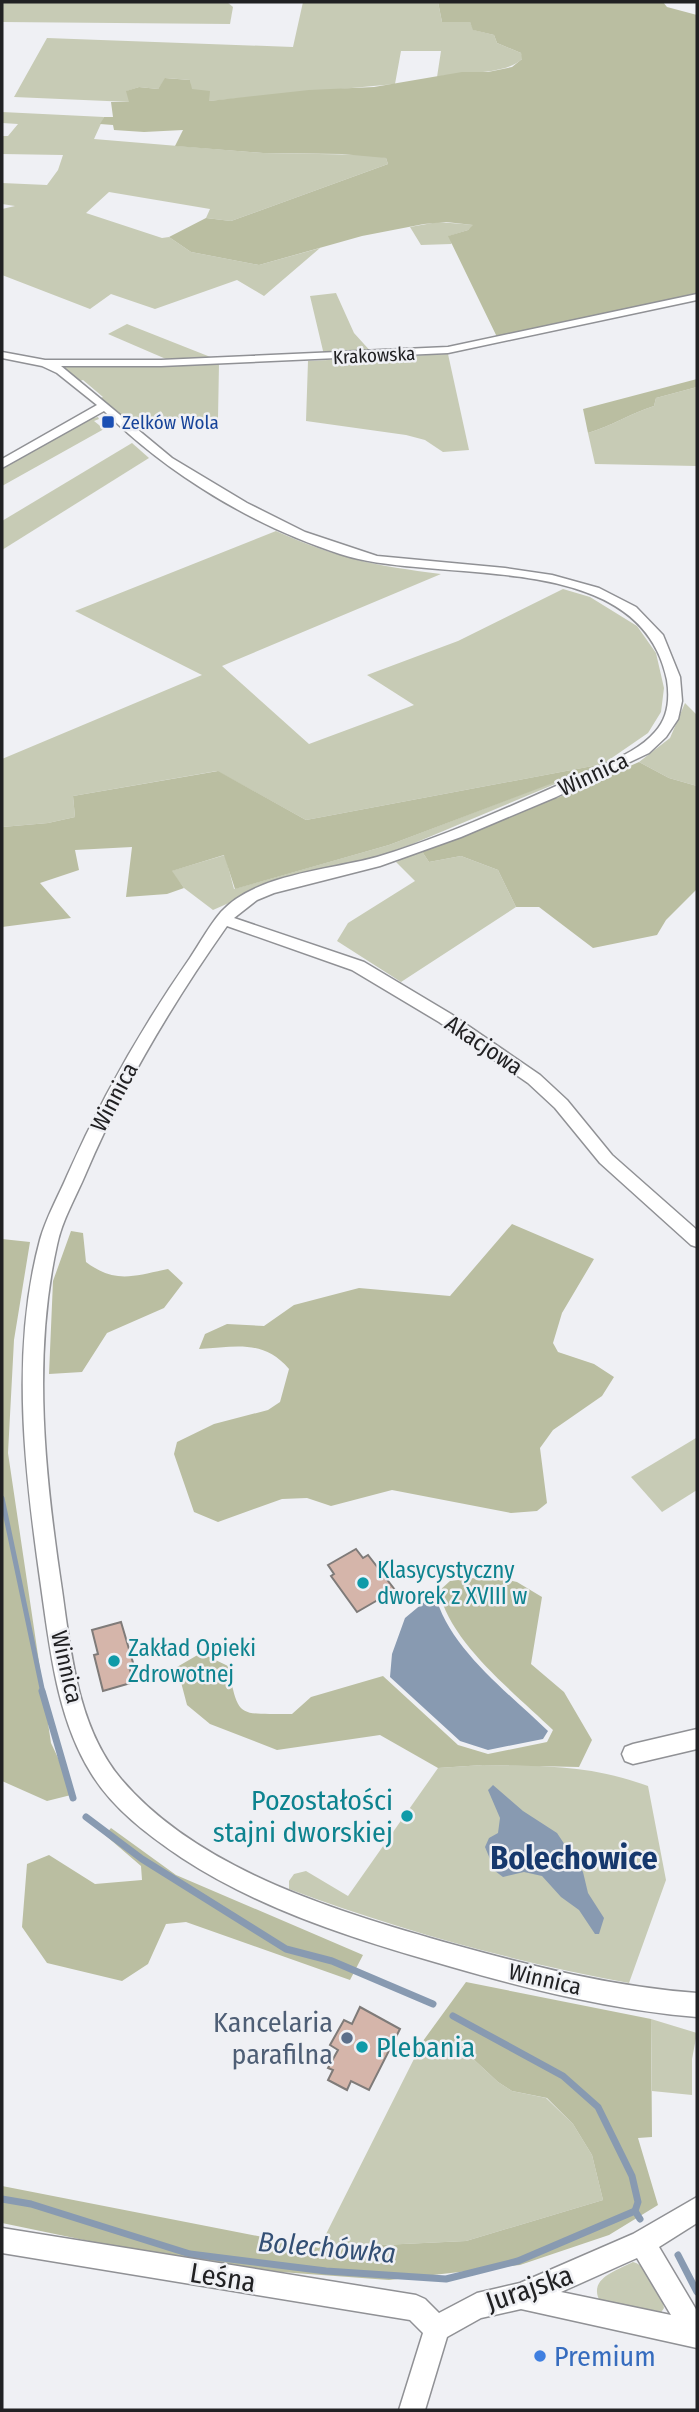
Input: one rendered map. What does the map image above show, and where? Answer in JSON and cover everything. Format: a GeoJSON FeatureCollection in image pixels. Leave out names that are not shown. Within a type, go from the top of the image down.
{"type":"FeatureCollection","features":[{"type":"Feature","properties":{"kind":"street","name":"Krakowska"},"geometry":{"type":"LineString","coordinates":[[45,363],[173,363],[448,350],[697,297]]}},
{"type":"Feature","properties":{"kind":"street"},"geometry":{"type":"LineString","coordinates":[[2,355],[45,363]]}},
{"type":"Feature","properties":{"kind":"street","name":"Winnica"},"geometry":{"type":"LineString","coordinates":[[45,363],[61,372],[104,406],[148,446],[211,487],[298,533],[341,551],[375,559],[556,580],[614,598],[645,621],[667,650],[676,702],[671,722],[661,736],[644,750],[528,803],[397,855],[264,891],[237,905],[164,1006],[93,1135],[48,1242],[36,1313],[32,1433],[39,1511],[59,1638],[75,1704],[94,1759],[129,1803],[174,1841],[224,1871],[377,1935],[527,1976],[623,1998],[697,2005]]}},
{"type":"Feature","properties":{"kind":"street"},"geometry":{"type":"LineString","coordinates":[[2,464],[104,406]]}},
{"type":"Feature","properties":{"kind":"street","name":"Akacjowa"},"geometry":{"type":"LineString","coordinates":[[225,920],[358,966],[476,1039],[561,1104],[606,1159],[697,1240]]}},
{"type":"Feature","properties":{"kind":"street"},"geometry":{"type":"LineString","coordinates":[[633,1754],[697,1739]]}},
{"type":"Feature","properties":{"kind":"street","name":"Jurajska"},"geometry":{"type":"LineString","coordinates":[[437,2329],[477,2306],[522,2296],[642,2243],[697,2209]]}},
{"type":"Feature","properties":{"kind":"street","name":"Leśna"},"geometry":{"type":"LineString","coordinates":[[2,2241],[416,2308],[437,2329]]}},
{"type":"Feature","properties":{"kind":"street"},"geometry":{"type":"LineString","coordinates":[[642,2243],[695,2334]]}},
{"type":"Feature","properties":{"kind":"street"},"geometry":{"type":"LineString","coordinates":[[522,2296],[695,2334]]}},
{"type":"Feature","properties":{"kind":"street"},"geometry":{"type":"LineString","coordinates":[[412,2410],[437,2329]]}},
{"type":"Feature","properties":{"kind":"green space"},"geometry":{"type":"Polygon","coordinates":[[[2,2],[227,2],[233,7],[230,24],[2,22],[2,2]]]}},
{"type":"Feature","properties":{"kind":"green space"},"geometry":{"type":"Polygon","coordinates":[[[303,2],[438,2],[442,22],[470,22],[474,30],[494,35],[497,43],[521,53],[523,58],[506,68],[437,77],[441,51],[401,51],[395,84],[209,101],[191,89],[190,80],[166,78],[158,89],[139,87],[127,91],[130,102],[14,97],[47,38],[293,47],[303,2]]]}},
{"type":"Feature","properties":{"kind":"green space"},"geometry":{"type":"Polygon","coordinates":[[[438,2],[663,2],[667,7],[697,15],[697,295],[497,337],[448,236],[468,230],[473,225],[446,222],[424,224],[362,236],[259,265],[191,252],[169,237],[206,218],[231,221],[388,164],[386,158],[175,146],[183,130],[114,130],[113,125],[100,124],[104,117],[113,117],[111,102],[129,102],[126,91],[139,87],[158,89],[165,78],[190,80],[192,89],[210,91],[209,101],[309,90],[374,87],[462,72],[488,72],[512,67],[522,59],[521,53],[497,43],[494,35],[473,30],[470,22],[442,22],[438,2]]]}},
{"type":"Feature","properties":{"kind":"green space"},"geometry":{"type":"Polygon","coordinates":[[[2,112],[104,117],[94,139],[263,153],[375,155],[386,158],[388,164],[231,221],[206,218],[210,209],[109,192],[86,213],[162,238],[169,237],[191,252],[259,265],[320,248],[264,296],[237,280],[155,309],[111,294],[90,309],[2,275],[2,209],[15,206],[2,204],[2,183],[47,185],[58,170],[63,155],[2,154],[2,136],[8,136],[18,124],[2,123],[2,112]]]}},
{"type":"Feature","properties":{"kind":"green space"},"geometry":{"type":"Polygon","coordinates":[[[438,222],[475,225],[449,236],[453,242],[451,244],[421,245],[410,227],[438,222]]]}},
{"type":"Feature","properties":{"kind":"green space"},"geometry":{"type":"Polygon","coordinates":[[[336,293],[354,333],[373,354],[324,355],[310,296],[336,293]]]}},
{"type":"Feature","properties":{"kind":"green space"},"geometry":{"type":"Polygon","coordinates":[[[127,324],[213,358],[166,359],[108,334],[127,324]]]}},
{"type":"Feature","properties":{"kind":"green space"},"geometry":{"type":"Polygon","coordinates":[[[448,354],[469,450],[443,452],[425,440],[406,435],[306,421],[308,361],[448,354]]]}},
{"type":"Feature","properties":{"kind":"green space"},"geometry":{"type":"Polygon","coordinates":[[[219,364],[218,418],[122,418],[83,380],[80,381],[60,367],[219,364]]]}},
{"type":"Feature","properties":{"kind":"green space"},"geometry":{"type":"Polygon","coordinates":[[[697,379],[697,387],[656,398],[654,406],[588,433],[583,409],[697,379]]]}},
{"type":"Feature","properties":{"kind":"green space"},"geometry":{"type":"Polygon","coordinates":[[[697,387],[697,466],[595,464],[588,433],[654,406],[656,398],[697,387]]]}},
{"type":"Feature","properties":{"kind":"green space"},"geometry":{"type":"Polygon","coordinates":[[[99,419],[94,421],[104,429],[2,486],[2,468],[85,420],[99,419]]]}},
{"type":"Feature","properties":{"kind":"green space"},"geometry":{"type":"Polygon","coordinates":[[[132,443],[149,458],[2,550],[2,521],[132,443]]]}},
{"type":"Feature","properties":{"kind":"green space"},"geometry":{"type":"Polygon","coordinates":[[[276,531],[357,560],[441,574],[222,666],[309,744],[414,705],[367,675],[458,641],[563,589],[590,597],[637,626],[656,653],[664,688],[661,712],[648,733],[603,764],[410,845],[350,866],[272,884],[213,910],[184,888],[171,871],[225,855],[234,889],[389,845],[598,765],[306,820],[217,771],[73,796],[75,817],[48,823],[2,827],[2,759],[202,675],[75,611],[276,531]]]}},
{"type":"Feature","properties":{"kind":"green space"},"geometry":{"type":"Polygon","coordinates":[[[685,703],[697,715],[697,786],[669,778],[639,762],[670,738],[685,703]]]}},
{"type":"Feature","properties":{"kind":"green space"},"geometry":{"type":"Polygon","coordinates":[[[639,762],[669,778],[697,786],[697,889],[666,920],[657,935],[593,948],[539,907],[516,907],[498,870],[461,856],[429,862],[421,850],[567,794],[639,762]]]}},
{"type":"Feature","properties":{"kind":"green space"},"geometry":{"type":"Polygon","coordinates":[[[603,764],[389,845],[235,889],[224,855],[172,871],[184,888],[167,894],[126,897],[132,847],[75,850],[79,870],[40,883],[71,918],[2,927],[2,827],[48,823],[75,817],[73,796],[218,771],[306,820],[603,764]]]}},
{"type":"Feature","properties":{"kind":"green space"},"geometry":{"type":"Polygon","coordinates":[[[421,850],[429,862],[461,856],[498,870],[516,907],[401,982],[337,941],[348,923],[415,881],[396,862],[421,850]]]}},
{"type":"Feature","properties":{"kind":"green space"},"geometry":{"type":"Polygon","coordinates":[[[512,1224],[594,1259],[562,1313],[553,1343],[558,1352],[594,1364],[614,1377],[602,1396],[553,1430],[540,1448],[547,1503],[537,1511],[511,1513],[392,1490],[331,1506],[307,1498],[282,1499],[218,1522],[194,1512],[174,1454],[177,1442],[214,1424],[268,1410],[280,1402],[289,1369],[279,1359],[259,1349],[199,1349],[205,1334],[227,1324],[264,1326],[294,1305],[359,1288],[450,1296],[512,1224]]]}},
{"type":"Feature","properties":{"kind":"green space"},"geometry":{"type":"Polygon","coordinates":[[[71,1231],[83,1233],[86,1262],[96,1269],[116,1276],[125,1276],[168,1269],[183,1283],[164,1308],[107,1333],[82,1372],[49,1374],[53,1281],[71,1231]]]}},
{"type":"Feature","properties":{"kind":"green space"},"geometry":{"type":"Polygon","coordinates":[[[2,1239],[30,1242],[14,1340],[8,1453],[51,1743],[75,1794],[47,1801],[2,1781],[2,1239]]]}},
{"type":"Feature","properties":{"kind":"green space"},"geometry":{"type":"Polygon","coordinates":[[[696,1438],[697,1490],[662,1512],[631,1477],[696,1438]]]}},
{"type":"Feature","properties":{"kind":"green space"},"geometry":{"type":"Polygon","coordinates":[[[491,1576],[517,1582],[542,1597],[531,1664],[564,1692],[592,1740],[579,1767],[483,1765],[438,1768],[380,1735],[277,1750],[210,1724],[187,1705],[177,1667],[201,1653],[228,1666],[235,1697],[244,1710],[251,1713],[292,1714],[311,1697],[383,1676],[458,1745],[488,1754],[547,1742],[553,1730],[486,1666],[456,1629],[445,1610],[439,1591],[450,1581],[491,1576]]]}},
{"type":"Feature","properties":{"kind":"green space"},"geometry":{"type":"Polygon","coordinates":[[[483,1765],[586,1770],[648,1786],[666,1880],[629,1983],[457,1943],[372,1918],[289,1889],[289,1881],[294,1874],[306,1871],[348,1896],[438,1768],[483,1765]]]}},
{"type":"Feature","properties":{"kind":"green space"},"geometry":{"type":"Polygon","coordinates":[[[111,1828],[176,1875],[363,1955],[350,1980],[186,1922],[166,1924],[148,1964],[122,1981],[47,1963],[22,1927],[27,1864],[49,1855],[95,1884],[142,1880],[141,1866],[105,1835],[111,1828]]]}},
{"type":"Feature","properties":{"kind":"green space"},"geometry":{"type":"Polygon","coordinates":[[[466,1982],[651,2019],[652,2137],[638,2138],[658,2205],[609,2235],[520,2265],[389,2280],[214,2267],[2,2223],[2,2186],[319,2248],[466,2241],[603,2200],[592,2155],[573,2124],[547,2098],[512,2091],[469,2055],[423,2041],[466,1982]]]}},
{"type":"Feature","properties":{"kind":"green space"},"geometry":{"type":"Polygon","coordinates":[[[651,2019],[697,2033],[692,2059],[692,2095],[652,2091],[651,2019]]]}},
{"type":"Feature","properties":{"kind":"green space"},"geometry":{"type":"Polygon","coordinates":[[[423,2041],[469,2055],[512,2091],[546,2098],[573,2124],[592,2155],[603,2200],[466,2241],[319,2248],[423,2041]]]}},
{"type":"Feature","properties":{"kind":"green space"},"geometry":{"type":"Polygon","coordinates":[[[633,2262],[649,2274],[658,2287],[664,2308],[658,2317],[601,2303],[597,2295],[597,2288],[605,2277],[633,2262]]]}},
{"type":"Feature","properties":{"kind":"water"},"geometry":{"type":"Polygon","coordinates":[[[435,1593],[452,1632],[481,1668],[548,1731],[543,1739],[488,1750],[460,1741],[390,1677],[392,1654],[405,1618],[435,1593]]]}},
{"type":"Feature","properties":{"kind":"water"},"geometry":{"type":"Polygon","coordinates":[[[493,1785],[523,1811],[557,1833],[583,1872],[588,1893],[604,1918],[599,1934],[595,1934],[579,1910],[561,1897],[542,1876],[524,1872],[503,1877],[495,1871],[485,1847],[489,1838],[498,1833],[500,1818],[488,1790],[493,1785]]]}},
{"type":"Feature","properties":{"kind":"building","name":"Klasycystyczny dworek z XVIII w"},"geometry":{"type":"Polygon","coordinates":[[[356,1549],[363,1558],[368,1555],[395,1590],[357,1612],[331,1576],[334,1574],[328,1565],[356,1549]]]}},
{"type":"Feature","properties":{"kind":"building","name":"Zakład Opieki Zdrowotnej"},"geometry":{"type":"Polygon","coordinates":[[[121,1622],[134,1666],[129,1667],[134,1682],[103,1691],[94,1655],[98,1654],[92,1630],[121,1622]]]}},
{"type":"Feature","properties":{"kind":"building","name":"Plebania"},"geometry":{"type":"Polygon","coordinates":[[[360,2007],[400,2029],[369,2090],[351,2081],[347,2090],[328,2080],[333,2070],[328,2068],[338,2050],[330,2045],[344,2020],[352,2024],[360,2007]]]}},
{"type":"Feature","properties":{"kind":"waterway"},"geometry":{"type":"LineString","coordinates":[[2,1498],[43,1693]]}},
{"type":"Feature","properties":{"kind":"waterway"},"geometry":{"type":"LineString","coordinates":[[42,1691],[73,1798]]}},
{"type":"Feature","properties":{"kind":"waterway"},"geometry":{"type":"LineString","coordinates":[[86,1817],[142,1859],[286,1949],[332,1961],[433,2004]]}},
{"type":"Feature","properties":{"kind":"waterway"},"geometry":{"type":"LineString","coordinates":[[453,2016],[563,2076],[598,2107],[632,2176],[638,2202],[635,2211]]}},
{"type":"Feature","properties":{"kind":"waterway","name":"Bolechówka"},"geometry":{"type":"LineString","coordinates":[[2,2199],[31,2204],[190,2254],[326,2271],[446,2279],[518,2261],[635,2211]]}},
{"type":"Feature","properties":{"kind":"waterway","name":"Bolechówka"},"geometry":{"type":"LineString","coordinates":[[635,2211],[640,2219]]}},
{"type":"Feature","properties":{"kind":"waterway","name":"Bolechówka"},"geometry":{"type":"LineString","coordinates":[[678,2255],[697,2292]]}},
{"type":"Feature","properties":{"kind":"place","name":"Zelków Wola"},"geometry":{"type":"Point","coordinates":[108,422]}},
{"type":"Feature","properties":{"kind":"place","name":"Klasycystyczny dworek z XVIII w"},"geometry":{"type":"Point","coordinates":[363,1583]}},
{"type":"Feature","properties":{"kind":"place","name":"Zakład Opieki Zdrowotnej"},"geometry":{"type":"Point","coordinates":[114,1661]}},
{"type":"Feature","properties":{"kind":"place","name":"Pozostałości stajni dworskiej"},"geometry":{"type":"Point","coordinates":[407,1816]}},
{"type":"Feature","properties":{"kind":"place","name":"Kancelaria parafilna"},"geometry":{"type":"Point","coordinates":[347,2038]}},
{"type":"Feature","properties":{"kind":"place","name":"Plebania"},"geometry":{"type":"Point","coordinates":[362,2047]}},
{"type":"Feature","properties":{"kind":"place","name":"Premium"},"geometry":{"type":"Point","coordinates":[540,2356]}},
{"type":"Feature","properties":{"kind":"district","name":"Bolechowice"},"geometry":{"type":"Point","coordinates":[574,1858]}}]}
